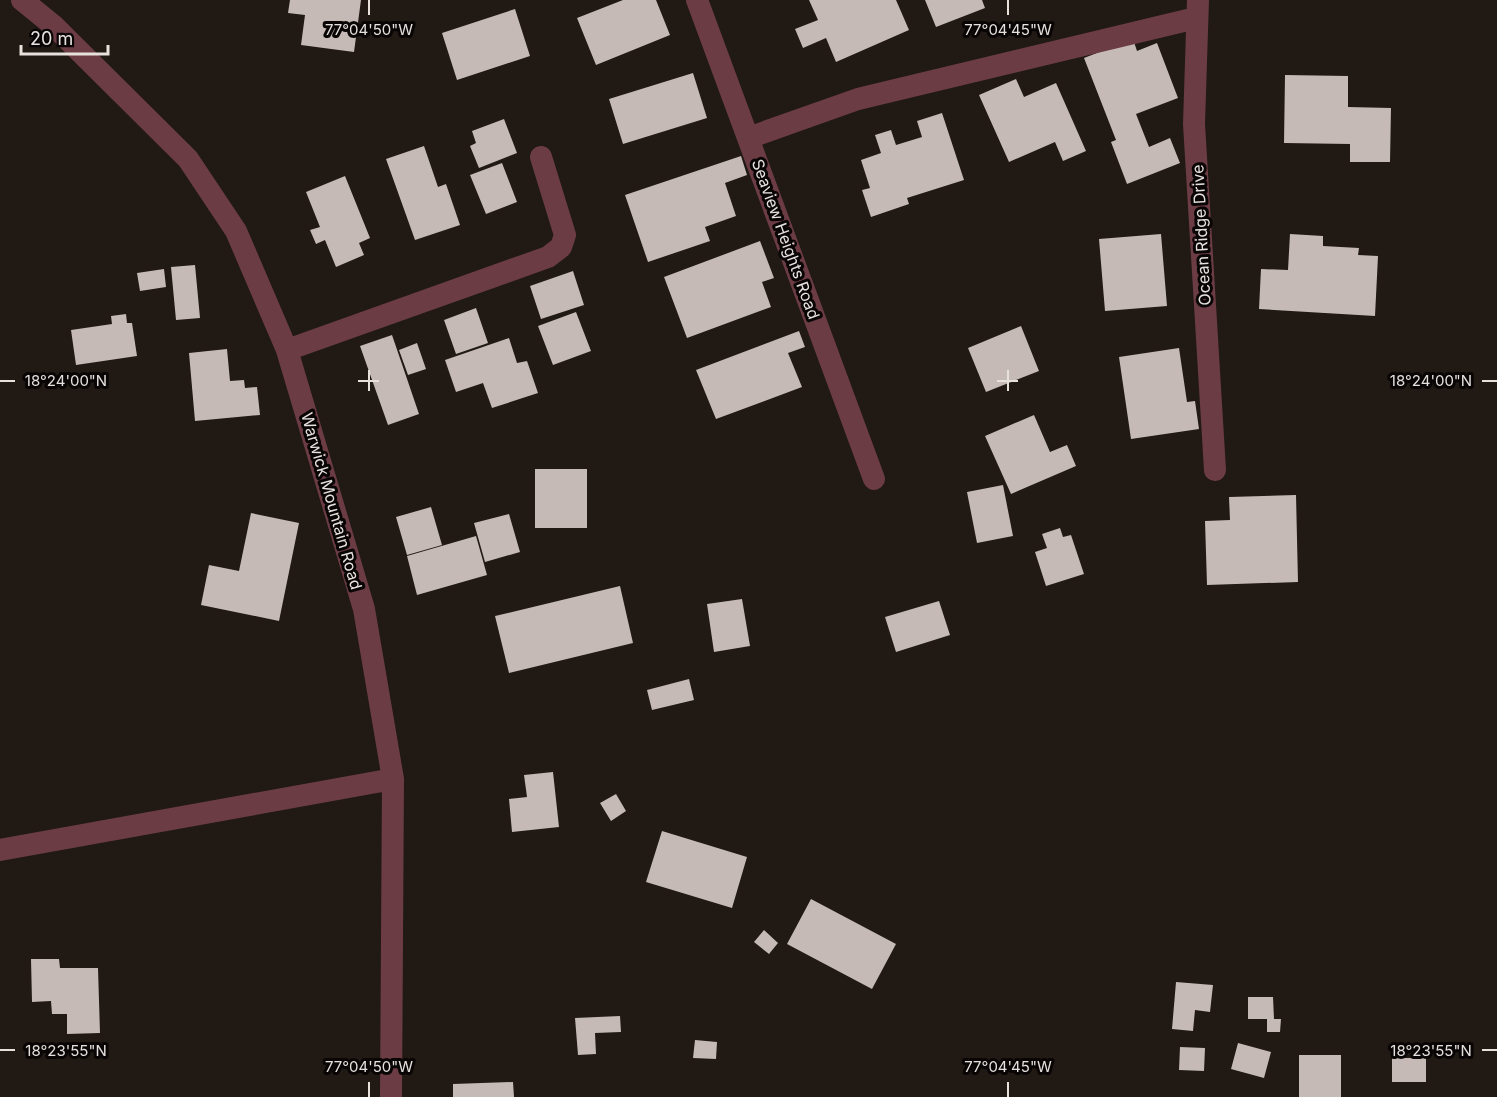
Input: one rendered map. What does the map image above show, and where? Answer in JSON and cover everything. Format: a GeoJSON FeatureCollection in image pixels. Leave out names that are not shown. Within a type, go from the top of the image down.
{"type":"FeatureCollection","features":[{"type":"Feature","properties":{"kind":"street","name":"Warwick Mountain Road"},"geometry":{"type":"LineString","coordinates":[[22,0],[54,26],[188,159],[236,231],[287,350],[364,609],[393,779],[391,1097]]}},
{"type":"Feature","properties":{"kind":"street","name":"Seaview Heights Road"},"geometry":{"type":"LineString","coordinates":[[697,0],[874,479]]}},
{"type":"Feature","properties":{"kind":"street"},"geometry":{"type":"LineString","coordinates":[[748,138],[858,99],[1197,9]]}},
{"type":"Feature","properties":{"kind":"street","name":"Ocean Ridge Drive"},"geometry":{"type":"LineString","coordinates":[[1197,9],[1194,124],[1215,470]]}},
{"type":"Feature","properties":{"kind":"street"},"geometry":{"type":"LineString","coordinates":[[287,350],[548,257],[561,247],[565,235],[541,157]]}},
{"type":"Feature","properties":{"kind":"street"},"geometry":{"type":"LineString","coordinates":[[0,849],[393,779]]}},
{"type":"Feature","properties":{"kind":"building"},"geometry":{"type":"Polygon","coordinates":[[[290,0],[361,0],[354,52],[301,45],[305,15],[288,13],[290,0]]]}},
{"type":"Feature","properties":{"kind":"building"},"geometry":{"type":"Polygon","coordinates":[[[623,0],[656,0],[670,35],[596,65],[577,18],[623,0]]]}},
{"type":"Feature","properties":{"kind":"building"},"geometry":{"type":"Polygon","coordinates":[[[809,0],[896,0],[909,30],[836,62],[826,38],[803,48],[795,29],[818,20],[809,0]]]}},
{"type":"Feature","properties":{"kind":"building"},"geometry":{"type":"Polygon","coordinates":[[[925,0],[982,0],[985,8],[936,27],[925,0]]]}},
{"type":"Feature","properties":{"kind":"building"},"geometry":{"type":"Polygon","coordinates":[[[515,9],[530,56],[457,80],[442,33],[515,9]]]}},
{"type":"Feature","properties":{"kind":"building"},"geometry":{"type":"Polygon","coordinates":[[[1133,39],[1137,51],[1157,43],[1178,98],[1136,114],[1149,147],[1170,138],[1180,163],[1127,184],[1111,142],[1116,140],[1084,58],[1133,39]]]}},
{"type":"Feature","properties":{"kind":"building"},"geometry":{"type":"Polygon","coordinates":[[[693,73],[707,118],[623,144],[609,99],[693,73]]]}},
{"type":"Feature","properties":{"kind":"building"},"geometry":{"type":"Polygon","coordinates":[[[1285,75],[1348,76],[1348,107],[1391,108],[1390,162],[1350,162],[1350,144],[1284,143],[1285,75]]]}},
{"type":"Feature","properties":{"kind":"building"},"geometry":{"type":"Polygon","coordinates":[[[1016,79],[1024,97],[1056,83],[1086,151],[1063,161],[1055,142],[1009,162],[979,95],[1016,79]]]}},
{"type":"Feature","properties":{"kind":"building"},"geometry":{"type":"Polygon","coordinates":[[[942,113],[964,180],[907,198],[909,204],[871,217],[862,190],[870,188],[861,160],[881,153],[875,135],[891,130],[896,145],[922,137],[917,121],[942,113]]]}},
{"type":"Feature","properties":{"kind":"building"},"geometry":{"type":"Polygon","coordinates":[[[504,119],[517,153],[479,168],[470,146],[476,143],[472,131],[504,119]]]}},
{"type":"Feature","properties":{"kind":"building"},"geometry":{"type":"Polygon","coordinates":[[[424,146],[438,187],[446,184],[460,225],[415,240],[386,159],[424,146]]]}},
{"type":"Feature","properties":{"kind":"building"},"geometry":{"type":"Polygon","coordinates":[[[741,156],[747,175],[725,183],[736,216],[705,227],[710,241],[648,262],[625,195],[741,156]]]}},
{"type":"Feature","properties":{"kind":"building"},"geometry":{"type":"Polygon","coordinates":[[[502,163],[517,202],[486,214],[470,175],[502,163]]]}},
{"type":"Feature","properties":{"kind":"building"},"geometry":{"type":"Polygon","coordinates":[[[345,176],[370,238],[359,243],[364,255],[336,267],[325,240],[316,244],[310,230],[320,227],[306,192],[345,176]]]}},
{"type":"Feature","properties":{"kind":"building"},"geometry":{"type":"Polygon","coordinates":[[[1161,234],[1167,306],[1105,311],[1099,239],[1161,234]]]}},
{"type":"Feature","properties":{"kind":"building"},"geometry":{"type":"Polygon","coordinates":[[[1290,234],[1323,236],[1323,246],[1359,248],[1358,255],[1378,256],[1375,316],[1259,309],[1261,269],[1288,270],[1290,234]]]}},
{"type":"Feature","properties":{"kind":"building"},"geometry":{"type":"Polygon","coordinates":[[[760,241],[774,278],[762,282],[771,307],[687,338],[664,277],[760,241]]]}},
{"type":"Feature","properties":{"kind":"building"},"geometry":{"type":"Polygon","coordinates":[[[195,265],[200,318],[176,320],[171,267],[195,265]]]}},
{"type":"Feature","properties":{"kind":"building"},"geometry":{"type":"Polygon","coordinates":[[[164,269],[166,287],[140,291],[137,273],[164,269]]]}},
{"type":"Feature","properties":{"kind":"building"},"geometry":{"type":"Polygon","coordinates":[[[573,271],[584,305],[541,319],[530,286],[573,271]]]}},
{"type":"Feature","properties":{"kind":"building"},"geometry":{"type":"Polygon","coordinates":[[[476,308],[488,343],[456,354],[444,320],[476,308]]]}},
{"type":"Feature","properties":{"kind":"building"},"geometry":{"type":"Polygon","coordinates":[[[576,312],[591,351],[553,365],[538,326],[576,312]]]}},
{"type":"Feature","properties":{"kind":"building"},"geometry":{"type":"Polygon","coordinates":[[[126,314],[127,323],[132,323],[137,356],[76,365],[71,330],[112,324],[111,316],[126,314]]]}},
{"type":"Feature","properties":{"kind":"building"},"geometry":{"type":"Polygon","coordinates":[[[1021,326],[1039,371],[986,392],[968,348],[1021,326]]]}},
{"type":"Feature","properties":{"kind":"building"},"geometry":{"type":"Polygon","coordinates":[[[799,331],[805,347],[788,353],[802,387],[716,419],[696,370],[799,331]]]}},
{"type":"Feature","properties":{"kind":"building"},"geometry":{"type":"Polygon","coordinates":[[[392,335],[419,414],[388,425],[360,346],[392,335]]]}},
{"type":"Feature","properties":{"kind":"building"},"geometry":{"type":"Polygon","coordinates":[[[509,338],[517,363],[527,361],[538,393],[492,408],[483,383],[456,392],[445,360],[509,338]]]}},
{"type":"Feature","properties":{"kind":"building"},"geometry":{"type":"Polygon","coordinates":[[[417,343],[426,369],[408,375],[399,350],[417,343]]]}},
{"type":"Feature","properties":{"kind":"building"},"geometry":{"type":"Polygon","coordinates":[[[1179,348],[1187,402],[1195,401],[1199,429],[1131,439],[1119,357],[1179,348]]]}},
{"type":"Feature","properties":{"kind":"building"},"geometry":{"type":"Polygon","coordinates":[[[227,349],[230,381],[244,380],[245,388],[257,387],[260,415],[195,421],[189,353],[227,349]]]}},
{"type":"Feature","properties":{"kind":"building"},"geometry":{"type":"Polygon","coordinates":[[[1034,415],[1050,452],[1067,445],[1076,466],[1011,494],[985,436],[1034,415]]]}},
{"type":"Feature","properties":{"kind":"building"},"geometry":{"type":"Polygon","coordinates":[[[535,469],[587,469],[587,528],[535,528],[535,469]]]}},
{"type":"Feature","properties":{"kind":"building"},"geometry":{"type":"Polygon","coordinates":[[[1003,485],[1013,536],[977,543],[967,492],[1003,485]]]}},
{"type":"Feature","properties":{"kind":"building"},"geometry":{"type":"Polygon","coordinates":[[[1296,495],[1298,582],[1207,585],[1205,521],[1230,520],[1229,497],[1296,495]]]}},
{"type":"Feature","properties":{"kind":"building"},"geometry":{"type":"Polygon","coordinates":[[[431,507],[442,545],[407,555],[396,517],[431,507]]]}},
{"type":"Feature","properties":{"kind":"building"},"geometry":{"type":"Polygon","coordinates":[[[251,513],[299,523],[279,621],[201,605],[209,565],[239,571],[251,513]]]}},
{"type":"Feature","properties":{"kind":"building"},"geometry":{"type":"Polygon","coordinates":[[[509,514],[520,552],[485,562],[474,523],[509,514]]]}},
{"type":"Feature","properties":{"kind":"building"},"geometry":{"type":"Polygon","coordinates":[[[1060,528],[1063,537],[1071,535],[1084,574],[1046,586],[1035,552],[1047,548],[1042,534],[1060,528]]]}},
{"type":"Feature","properties":{"kind":"building"},"geometry":{"type":"Polygon","coordinates":[[[476,536],[487,575],[417,595],[407,556],[476,536]]]}},
{"type":"Feature","properties":{"kind":"building"},"geometry":{"type":"Polygon","coordinates":[[[620,586],[633,643],[509,673],[495,616],[620,586]]]}},
{"type":"Feature","properties":{"kind":"building"},"geometry":{"type":"Polygon","coordinates":[[[742,599],[750,646],[714,652],[707,604],[742,599]]]}},
{"type":"Feature","properties":{"kind":"building"},"geometry":{"type":"Polygon","coordinates":[[[939,601],[950,635],[896,652],[885,617],[939,601]]]}},
{"type":"Feature","properties":{"kind":"building"},"geometry":{"type":"Polygon","coordinates":[[[689,679],[694,700],[652,710],[647,690],[689,679]]]}},
{"type":"Feature","properties":{"kind":"building"},"geometry":{"type":"Polygon","coordinates":[[[553,772],[559,827],[512,832],[509,799],[527,797],[524,775],[553,772]]]}},
{"type":"Feature","properties":{"kind":"building"},"geometry":{"type":"Polygon","coordinates":[[[616,794],[626,811],[611,821],[600,803],[616,794]]]}},
{"type":"Feature","properties":{"kind":"building"},"geometry":{"type":"Polygon","coordinates":[[[662,831],[747,857],[732,908],[646,882],[662,831]]]}},
{"type":"Feature","properties":{"kind":"building"},"geometry":{"type":"Polygon","coordinates":[[[811,899],[896,944],[872,989],[787,944],[811,899]]]}},
{"type":"Feature","properties":{"kind":"building"},"geometry":{"type":"Polygon","coordinates":[[[764,930],[778,943],[769,954],[754,942],[764,930]]]}},
{"type":"Feature","properties":{"kind":"building"},"geometry":{"type":"Polygon","coordinates":[[[31,959],[59,959],[60,968],[98,968],[100,1033],[67,1034],[67,1014],[52,1014],[51,1001],[32,1002],[31,959]]]}},
{"type":"Feature","properties":{"kind":"building"},"geometry":{"type":"Polygon","coordinates":[[[1176,982],[1213,985],[1210,1012],[1195,1010],[1193,1031],[1172,1029],[1176,982]]]}},
{"type":"Feature","properties":{"kind":"building"},"geometry":{"type":"Polygon","coordinates":[[[1248,997],[1273,997],[1274,1019],[1281,1019],[1280,1032],[1267,1032],[1267,1019],[1248,1019],[1248,997]]]}},
{"type":"Feature","properties":{"kind":"building"},"geometry":{"type":"Polygon","coordinates":[[[620,1016],[621,1032],[595,1033],[596,1054],[578,1055],[575,1018],[620,1016]]]}},
{"type":"Feature","properties":{"kind":"building"},"geometry":{"type":"Polygon","coordinates":[[[695,1040],[717,1042],[716,1059],[693,1058],[695,1040]]]}},
{"type":"Feature","properties":{"kind":"building"},"geometry":{"type":"Polygon","coordinates":[[[1238,1043],[1271,1052],[1264,1078],[1231,1069],[1238,1043]]]}},
{"type":"Feature","properties":{"kind":"building"},"geometry":{"type":"Polygon","coordinates":[[[1180,1047],[1205,1048],[1204,1071],[1179,1070],[1180,1047]]]}},
{"type":"Feature","properties":{"kind":"building"},"geometry":{"type":"Polygon","coordinates":[[[1299,1055],[1341,1055],[1341,1097],[1299,1097],[1299,1055]]]}},
{"type":"Feature","properties":{"kind":"building"},"geometry":{"type":"Polygon","coordinates":[[[1392,1058],[1426,1058],[1426,1082],[1392,1082],[1392,1058]]]}},
{"type":"Feature","properties":{"kind":"building"},"geometry":{"type":"Polygon","coordinates":[[[513,1082],[514,1097],[453,1097],[453,1084],[513,1082]]]}}]}
